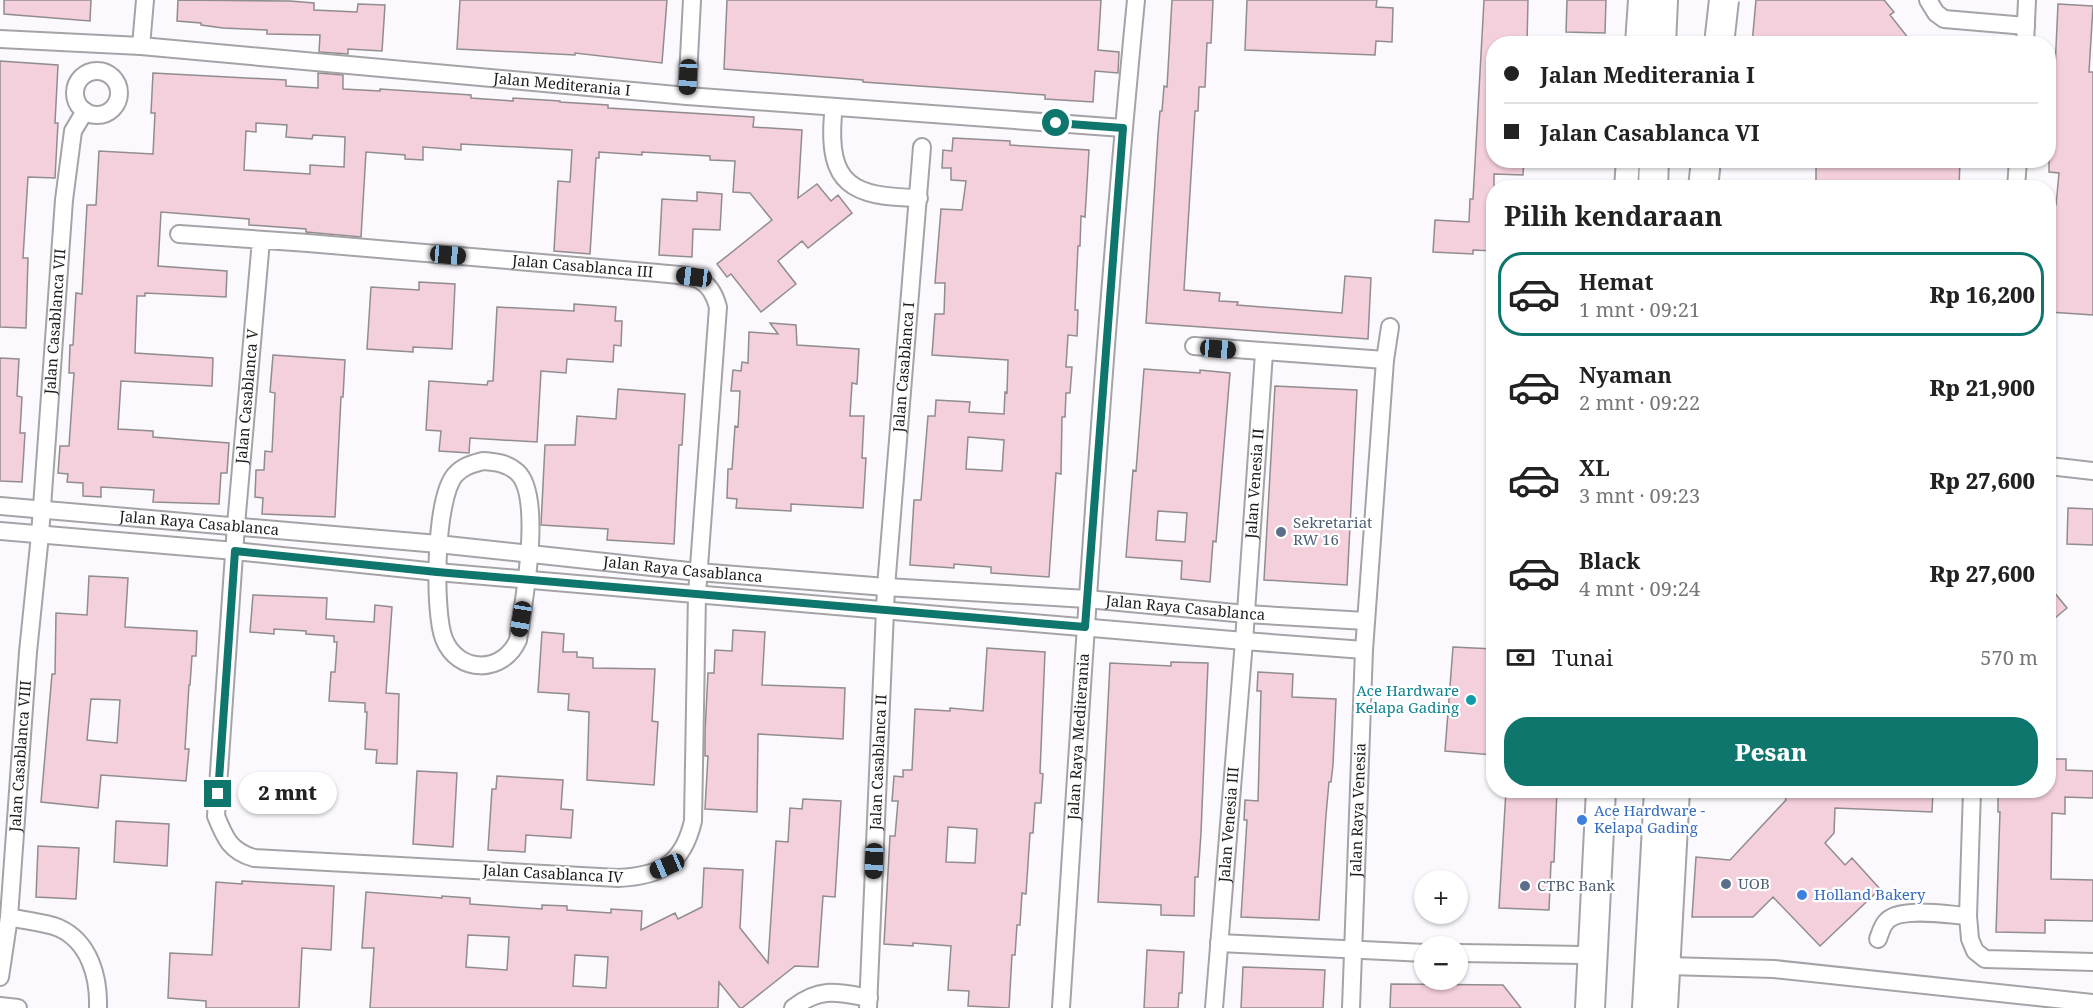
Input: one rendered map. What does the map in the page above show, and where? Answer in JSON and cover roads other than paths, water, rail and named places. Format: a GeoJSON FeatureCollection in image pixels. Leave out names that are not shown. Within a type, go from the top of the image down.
{"type":"FeatureCollection","features":[{"type":"Feature","properties":{"kind":"highway"},"geometry":{"type":"LineString","coordinates":[[1661,36],[1663,0]]}},
{"type":"Feature","properties":{"kind":"highway"},"geometry":{"type":"LineString","coordinates":[[1590,1008],[1600,798]]}},
{"type":"Feature","properties":{"kind":"highway"},"geometry":{"type":"LineString","coordinates":[[1647,1008],[1672,798]]}},
{"type":"Feature","properties":{"kind":"main road"},"geometry":{"type":"LineString","coordinates":[[1638,36],[1640,0]]}},
{"type":"Feature","properties":{"kind":"main road"},"geometry":{"type":"LineString","coordinates":[[1582,1008],[1587,798]]}},
{"type":"Feature","properties":{"kind":"main road"},"geometry":{"type":"LineString","coordinates":[[1666,1008],[1673,798]]}},
{"type":"Feature","properties":{"kind":"street"},"geometry":{"type":"LineString","coordinates":[[141,46],[146,0]]}},
{"type":"Feature","properties":{"kind":"street"},"geometry":{"type":"LineString","coordinates":[[687,96],[692,0]]}},
{"type":"Feature","properties":{"kind":"street","name":"Jalan Raya Mediterania"},"geometry":{"type":"LineString","coordinates":[[1061,1008],[1087,599],[1123,128],[1136,0]]}},
{"type":"Feature","properties":{"kind":"street"},"geometry":{"type":"LineString","coordinates":[[1928,0],[1936,14],[1944,19],[2026,26]]}},
{"type":"Feature","properties":{"kind":"street"},"geometry":{"type":"LineString","coordinates":[[2025,36],[2027,0]]}},
{"type":"Feature","properties":{"kind":"street","name":"Jalan Mediterania I"},"geometry":{"type":"LineString","coordinates":[[0,39],[141,46],[687,96],[1123,128]]}},
{"type":"Feature","properties":{"kind":"street","name":"Jalan Casablanca VII"},"geometry":{"type":"LineString","coordinates":[[40,535],[67,171],[73,131],[85,111]]}},
{"type":"Feature","properties":{"kind":"street"},"geometry":{"type":"LineString","coordinates":[[833,114],[834,158],[839,172],[849,184],[870,195],[919,198]]}},
{"type":"Feature","properties":{"kind":"street","name":"Jalan Casablanca I"},"geometry":{"type":"LineString","coordinates":[[886,587],[922,147]]}},
{"type":"Feature","properties":{"kind":"street","name":"Jalan Casablanca III"},"geometry":{"type":"LineString","coordinates":[[178,234],[658,273],[694,277],[704,282],[714,293],[718,307],[697,594]]}},
{"type":"Feature","properties":{"kind":"street","name":"Jalan Casablanca V"},"geometry":{"type":"LineString","coordinates":[[216,816],[236,525],[261,240]]}},
{"type":"Feature","properties":{"kind":"street","name":"Jalan Raya Venesia"},"geometry":{"type":"LineString","coordinates":[[1352,1008],[1357,950],[1364,650],[1385,360],[1390,327]]}},
{"type":"Feature","properties":{"kind":"street"},"geometry":{"type":"LineString","coordinates":[[1194,346],[1264,353],[1385,360]]}},
{"type":"Feature","properties":{"kind":"street","name":"Jalan Venesia II"},"geometry":{"type":"LineString","coordinates":[[1244,641],[1264,353]]}},
{"type":"Feature","properties":{"kind":"street"},"geometry":{"type":"LineString","coordinates":[[483,461],[502,462],[518,472],[526,485],[530,503],[527,578],[518,640],[514,649],[500,661],[477,665],[458,658],[449,649],[440,627],[438,544],[444,501],[453,477],[465,466],[483,461]]}},
{"type":"Feature","properties":{"kind":"street"},"geometry":{"type":"LineString","coordinates":[[2056,467],[2093,471]]}},
{"type":"Feature","properties":{"kind":"street","name":"Jalan Raya Casablanca"},"geometry":{"type":"LineString","coordinates":[[0,506],[438,544],[698,572],[1366,621]]}},
{"type":"Feature","properties":{"kind":"street","name":"Jalan Raya Casablanca"},"geometry":{"type":"LineString","coordinates":[[0,531],[235,551],[437,572],[1364,650]]}},
{"type":"Feature","properties":{"kind":"street","name":"Jalan Casablanca VIII"},"geometry":{"type":"LineString","coordinates":[[0,978],[9,917],[28,652],[40,535]]}},
{"type":"Feature","properties":{"kind":"street","name":"Jalan Casablanca II"},"geometry":{"type":"LineString","coordinates":[[868,1003],[886,587]]}},
{"type":"Feature","properties":{"kind":"street","name":"Jalan Casablanca IV"},"geometry":{"type":"LineString","coordinates":[[216,816],[230,844],[241,854],[254,858],[618,878],[634,877],[667,866],[679,855],[688,841],[693,821],[697,594]]}},
{"type":"Feature","properties":{"kind":"street","name":"Jalan Venesia III"},"geometry":{"type":"LineString","coordinates":[[1214,1008],[1244,641]]}},
{"type":"Feature","properties":{"kind":"street"},"geometry":{"type":"LineString","coordinates":[[1972,798],[1968,916],[1970,939],[1975,951],[1985,958],[2093,962]]}},
{"type":"Feature","properties":{"kind":"street"},"geometry":{"type":"LineString","coordinates":[[1878,939],[1886,921],[1895,915],[1908,912],[1968,916]]}},
{"type":"Feature","properties":{"kind":"street"},"geometry":{"type":"LineString","coordinates":[[9,917],[60,928],[74,939],[87,955],[95,971],[99,987],[98,1008]]}},
{"type":"Feature","properties":{"kind":"street"},"geometry":{"type":"LineString","coordinates":[[1219,943],[1414,953]]}},
{"type":"Feature","properties":{"kind":"street"},"geometry":{"type":"LineString","coordinates":[[1468,953],[1582,955]]}},
{"type":"Feature","properties":{"kind":"street"},"geometry":{"type":"LineString","coordinates":[[1668,966],[1774,969],[2093,1003]]}},
{"type":"Feature","properties":{"kind":"street"},"geometry":{"type":"LineString","coordinates":[[793,1008],[812,996],[836,992],[868,1003]]}},
{"type":"Feature","properties":{"kind":"street"},"geometry":{"type":"LineString","coordinates":[[0,1006],[18,1008]]}},
{"type":"Feature","properties":{"kind":"place","name":"Sekretariat RW 16"},"geometry":{"type":"Point","coordinates":[1281,532]}},
{"type":"Feature","properties":{"kind":"place","name":"Ace Hardware Kelapa Gading"},"geometry":{"type":"Point","coordinates":[1471,700]}},
{"type":"Feature","properties":{"kind":"place","name":"Ace Hardware - Kelapa Gading"},"geometry":{"type":"Point","coordinates":[1582,820]}},
{"type":"Feature","properties":{"kind":"place","name":"UOB"},"geometry":{"type":"Point","coordinates":[1726,884]}},
{"type":"Feature","properties":{"kind":"place","name":"CTBC Bank"},"geometry":{"type":"Point","coordinates":[1525,886]}},
{"type":"Feature","properties":{"kind":"place","name":"Holland Bakery"},"geometry":{"type":"Point","coordinates":[1802,895]}}]}
